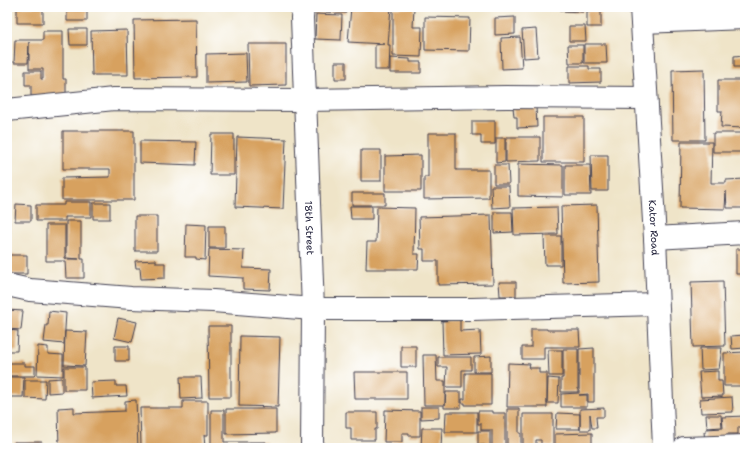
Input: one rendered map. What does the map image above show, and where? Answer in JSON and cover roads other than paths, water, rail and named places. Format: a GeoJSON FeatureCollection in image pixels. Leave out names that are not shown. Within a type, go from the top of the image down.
{"type":"FeatureCollection","features":[{"type":"Feature","properties":{"kind":"street","name":"18th Street"},"geometry":{"type":"LineString","coordinates":[[303,7],[302,18],[314,309],[312,448]]}},
{"type":"Feature","properties":{"kind":"street"},"geometry":{"type":"LineString","coordinates":[[641,15],[745,18]]}},
{"type":"Feature","properties":{"kind":"street","name":"Kator Road"},"geometry":{"type":"LineString","coordinates":[[641,15],[664,448]]}},
{"type":"Feature","properties":{"kind":"street"},"geometry":{"type":"LineString","coordinates":[[7,110],[114,99],[305,100],[506,97],[646,98]]}},
{"type":"Feature","properties":{"kind":"street"},"geometry":{"type":"LineString","coordinates":[[654,238],[745,233]]}},
{"type":"Feature","properties":{"kind":"street"},"geometry":{"type":"LineString","coordinates":[[7,285],[30,290],[213,301],[314,309],[472,309],[657,304]]}},
{"type":"Feature","properties":{"kind":"street"},"geometry":{"type":"LineString","coordinates":[[684,448],[745,446]]}}]}
